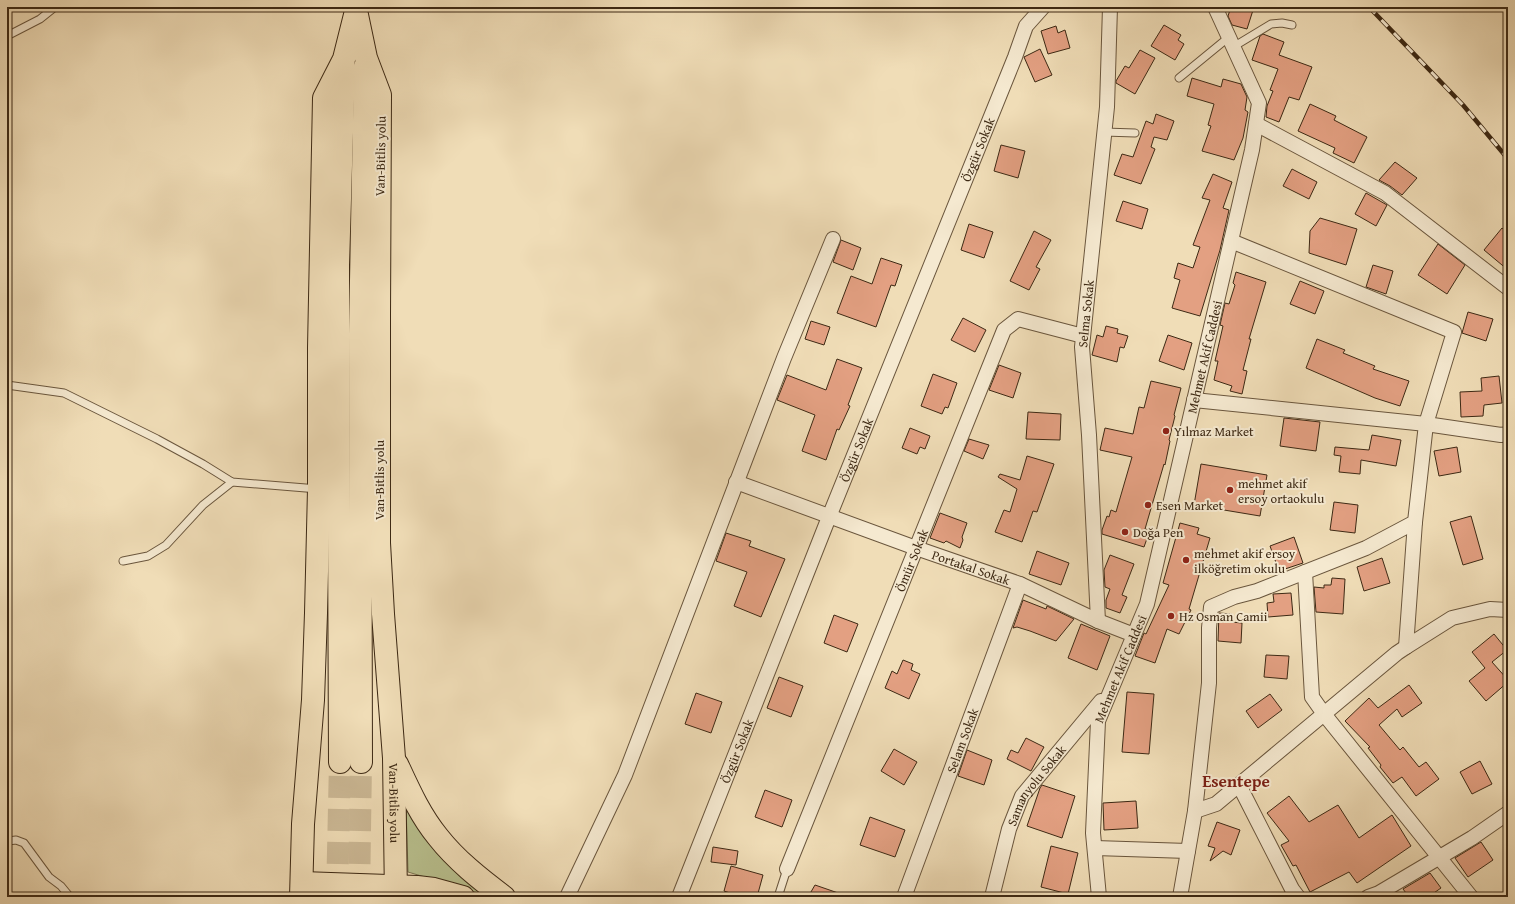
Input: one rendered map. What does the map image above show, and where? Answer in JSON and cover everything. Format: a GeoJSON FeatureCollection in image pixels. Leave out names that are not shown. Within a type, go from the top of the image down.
{"type":"FeatureCollection","features":[{"type":"Feature","properties":{"kind":"highway","name":"Van-Bitlis yolu"},"geometry":{"type":"LineString","coordinates":[[356,9],[366,58],[380,95],[380,543],[383,614],[394,758],[397,891]]}},
{"type":"Feature","properties":{"kind":"highway","name":"Van-Bitlis yolu"},"geometry":{"type":"LineString","coordinates":[[302,890],[303,824],[313,700],[319,489],[319,340],[324,98],[344,59],[356,9]]}},
{"type":"Feature","properties":{"kind":"highway"},"geometry":{"type":"LineString","coordinates":[[362,762],[360,334],[366,58]]}},
{"type":"Feature","properties":{"kind":"highway"},"geometry":{"type":"LineString","coordinates":[[340,762],[338,265],[344,59]]}},
{"type":"Feature","properties":{"kind":"highway"},"geometry":{"type":"LineString","coordinates":[[394,758],[417,806],[438,837],[469,870],[504,897]]}},
{"type":"Feature","properties":{"kind":"highway"},"geometry":{"type":"LineString","coordinates":[[302,890],[397,891],[434,889],[463,897]]}},
{"type":"Feature","properties":{"kind":"street","name":"Özgür Sokak"},"geometry":{"type":"LineString","coordinates":[[679,897],[829,517],[1016,57],[1026,26],[1043,7]]}},
{"type":"Feature","properties":{"kind":"street","name":"Selma Sokak"},"geometry":{"type":"LineString","coordinates":[[1098,621],[1089,435],[1082,347],[1104,132],[1110,7]]}},
{"type":"Feature","properties":{"kind":"street","name":"Mehmet Akif Caddesi"},"geometry":{"type":"LineString","coordinates":[[1099,897],[1094,833],[1098,720],[1147,604],[1252,150],[1259,103],[1215,7]]}},
{"type":"Feature","properties":{"kind":"street"},"geometry":{"type":"LineString","coordinates":[[1256,124],[1385,194],[1508,288]]}},
{"type":"Feature","properties":{"kind":"street"},"geometry":{"type":"LineString","coordinates":[[567,897],[625,775],[784,358],[833,239]]}},
{"type":"Feature","properties":{"kind":"street"},"geometry":{"type":"LineString","coordinates":[[1231,241],[1454,332],[1426,424],[1415,522],[1406,647]]}},
{"type":"Feature","properties":{"kind":"street","name":"Ömür Sokak"},"geometry":{"type":"LineString","coordinates":[[787,869],[1004,330],[1018,319],[1083,336]]}},
{"type":"Feature","properties":{"kind":"street"},"geometry":{"type":"LineString","coordinates":[[1194,400],[1426,424],[1501,435],[1508,434]]}},
{"type":"Feature","properties":{"kind":"street","name":"Portakal Sokak"},"geometry":{"type":"LineString","coordinates":[[736,482],[829,517],[1020,584],[1098,621],[1134,635]]}},
{"type":"Feature","properties":{"kind":"street"},"geometry":{"type":"LineString","coordinates":[[1180,897],[1195,811],[1209,683],[1208,628],[1211,607],[1234,597],[1257,591],[1366,548],[1415,522]]}},
{"type":"Feature","properties":{"kind":"street"},"geometry":{"type":"LineString","coordinates":[[1305,572],[1312,697],[1471,897]]}},
{"type":"Feature","properties":{"kind":"street","name":"Selam Sokak"},"geometry":{"type":"LineString","coordinates":[[904,897],[1020,584]]}},
{"type":"Feature","properties":{"kind":"street"},"geometry":{"type":"LineString","coordinates":[[1195,811],[1216,804],[1406,647],[1452,618],[1490,609],[1508,610]]}},
{"type":"Feature","properties":{"kind":"street","name":"Samanyolu Sokak"},"geometry":{"type":"LineString","coordinates":[[992,897],[1009,829],[1022,796],[1111,689]]}},
{"type":"Feature","properties":{"kind":"street"},"geometry":{"type":"LineString","coordinates":[[1239,785],[1292,889],[1298,897]]}},
{"type":"Feature","properties":{"kind":"street"},"geometry":{"type":"LineString","coordinates":[[1368,897],[1379,893],[1472,838],[1508,813]]}},
{"type":"Feature","properties":{"kind":"street"},"geometry":{"type":"LineString","coordinates":[[1095,848],[1188,851]]}},
{"type":"Feature","properties":{"kind":"lane"},"geometry":{"type":"LineString","coordinates":[[7,36],[40,19],[55,7]]}},
{"type":"Feature","properties":{"kind":"lane"},"geometry":{"type":"LineString","coordinates":[[1179,78],[1231,42],[1271,24],[1282,23],[1292,25]]}},
{"type":"Feature","properties":{"kind":"lane"},"geometry":{"type":"LineString","coordinates":[[1104,132],[1135,132]]}},
{"type":"Feature","properties":{"kind":"lane"},"geometry":{"type":"LineString","coordinates":[[7,385],[64,393],[157,439],[204,464],[232,482],[319,489]]}},
{"type":"Feature","properties":{"kind":"lane"},"geometry":{"type":"LineString","coordinates":[[123,561],[148,556],[166,545],[203,505],[232,482]]}},
{"type":"Feature","properties":{"kind":"lane"},"geometry":{"type":"LineString","coordinates":[[8,841],[16,840],[24,843],[49,877],[61,886],[70,897]]}},
{"type":"Feature","properties":{"kind":"lane"},"geometry":{"type":"LineString","coordinates":[[778,897],[787,869]]}},
{"type":"Feature","properties":{"kind":"green space"},"geometry":{"type":"Polygon","coordinates":[[[406,804],[488,896],[408,872],[406,804]]]}},
{"type":"Feature","properties":{"kind":"building"},"geometry":{"type":"Polygon","coordinates":[[[1231,7],[1254,7],[1247,29],[1232,25],[1228,16],[1231,7]]]}},
{"type":"Feature","properties":{"kind":"building"},"geometry":{"type":"Polygon","coordinates":[[[1164,25],[1181,35],[1178,40],[1184,44],[1175,60],[1151,46],[1164,25]]]}},
{"type":"Feature","properties":{"kind":"building"},"geometry":{"type":"Polygon","coordinates":[[[1056,26],[1058,33],[1065,30],[1070,48],[1048,54],[1041,31],[1056,26]]]}},
{"type":"Feature","properties":{"kind":"building"},"geometry":{"type":"Polygon","coordinates":[[[1263,34],[1284,42],[1279,55],[1312,67],[1299,100],[1289,97],[1279,122],[1266,117],[1267,106],[1273,91],[1270,90],[1278,69],[1252,60],[1260,36],[1263,34]]]}},
{"type":"Feature","properties":{"kind":"building"},"geometry":{"type":"Polygon","coordinates":[[[1040,49],[1052,75],[1035,82],[1024,57],[1040,49]]]}},
{"type":"Feature","properties":{"kind":"building"},"geometry":{"type":"Polygon","coordinates":[[[1140,50],[1155,58],[1135,94],[1116,83],[1116,81],[1125,66],[1129,68],[1140,50]]]}},
{"type":"Feature","properties":{"kind":"building"},"geometry":{"type":"Polygon","coordinates":[[[1192,78],[1221,87],[1223,79],[1241,84],[1247,97],[1245,110],[1248,112],[1243,138],[1234,160],[1202,151],[1211,126],[1208,125],[1214,104],[1187,96],[1192,78]]]}},
{"type":"Feature","properties":{"kind":"building"},"geometry":{"type":"Polygon","coordinates":[[[1310,104],[1336,116],[1334,120],[1367,137],[1354,163],[1333,153],[1335,148],[1298,131],[1310,104]]]}},
{"type":"Feature","properties":{"kind":"building"},"geometry":{"type":"Polygon","coordinates":[[[1156,114],[1174,121],[1167,140],[1154,137],[1151,147],[1155,149],[1141,184],[1114,175],[1122,154],[1133,157],[1146,121],[1153,124],[1156,114]]]}},
{"type":"Feature","properties":{"kind":"building"},"geometry":{"type":"Polygon","coordinates":[[[1001,145],[1025,151],[1018,178],[994,171],[1001,145]]]}},
{"type":"Feature","properties":{"kind":"building"},"geometry":{"type":"Polygon","coordinates":[[[1395,162],[1417,178],[1402,195],[1379,180],[1395,162]]]}},
{"type":"Feature","properties":{"kind":"building"},"geometry":{"type":"Polygon","coordinates":[[[1292,169],[1317,182],[1309,199],[1283,186],[1292,169]]]}},
{"type":"Feature","properties":{"kind":"building"},"geometry":{"type":"Polygon","coordinates":[[[1213,174],[1232,182],[1223,208],[1229,210],[1220,250],[1200,316],[1172,308],[1180,280],[1174,278],[1178,263],[1193,268],[1200,247],[1193,245],[1210,200],[1202,198],[1213,174]]]}},
{"type":"Feature","properties":{"kind":"building"},"geometry":{"type":"Polygon","coordinates":[[[1366,193],[1387,205],[1376,226],[1355,214],[1366,193]]]}},
{"type":"Feature","properties":{"kind":"building"},"geometry":{"type":"Polygon","coordinates":[[[1123,201],[1148,209],[1142,229],[1116,221],[1123,201]]]}},
{"type":"Feature","properties":{"kind":"building"},"geometry":{"type":"Polygon","coordinates":[[[1320,218],[1357,229],[1346,265],[1309,253],[1310,231],[1320,218]]]}},
{"type":"Feature","properties":{"kind":"building"},"geometry":{"type":"Polygon","coordinates":[[[969,224],[993,232],[984,258],[961,250],[969,224]]]}},
{"type":"Feature","properties":{"kind":"building"},"geometry":{"type":"Polygon","coordinates":[[[1502,228],[1508,233],[1508,270],[1484,250],[1502,228]]]}},
{"type":"Feature","properties":{"kind":"building"},"geometry":{"type":"Polygon","coordinates":[[[1034,231],[1051,240],[1036,267],[1040,269],[1029,290],[1010,281],[1034,231]]]}},
{"type":"Feature","properties":{"kind":"building"},"geometry":{"type":"Polygon","coordinates":[[[841,240],[861,248],[853,270],[833,262],[841,240]]]}},
{"type":"Feature","properties":{"kind":"building"},"geometry":{"type":"Polygon","coordinates":[[[1438,244],[1465,265],[1447,294],[1418,275],[1438,244]]]}},
{"type":"Feature","properties":{"kind":"building"},"geometry":{"type":"Polygon","coordinates":[[[881,258],[902,265],[895,286],[891,285],[876,327],[837,313],[851,276],[872,284],[881,258]]]}},
{"type":"Feature","properties":{"kind":"building"},"geometry":{"type":"Polygon","coordinates":[[[1373,265],[1393,271],[1386,294],[1366,287],[1373,265]]]}},
{"type":"Feature","properties":{"kind":"building"},"geometry":{"type":"Polygon","coordinates":[[[1236,272],[1266,282],[1249,339],[1251,339],[1243,370],[1247,371],[1242,394],[1230,391],[1232,386],[1214,380],[1218,361],[1215,361],[1223,326],[1220,325],[1225,303],[1229,304],[1235,285],[1233,283],[1236,272]]]}},
{"type":"Feature","properties":{"kind":"building"},"geometry":{"type":"Polygon","coordinates":[[[1300,281],[1324,291],[1315,314],[1290,304],[1300,281]]]}},
{"type":"Feature","properties":{"kind":"building"},"geometry":{"type":"Polygon","coordinates":[[[1468,312],[1493,319],[1486,341],[1462,333],[1468,312]]]}},
{"type":"Feature","properties":{"kind":"building"},"geometry":{"type":"Polygon","coordinates":[[[963,318],[986,330],[975,352],[951,340],[963,318]]]}},
{"type":"Feature","properties":{"kind":"building"},"geometry":{"type":"Polygon","coordinates":[[[811,321],[830,327],[824,345],[805,339],[811,321]]]}},
{"type":"Feature","properties":{"kind":"building"},"geometry":{"type":"Polygon","coordinates":[[[1106,326],[1118,329],[1117,333],[1128,336],[1124,348],[1120,347],[1117,362],[1092,355],[1097,335],[1103,337],[1106,326]]]}},
{"type":"Feature","properties":{"kind":"building"},"geometry":{"type":"Polygon","coordinates":[[[1168,335],[1192,343],[1184,370],[1159,361],[1168,335]]]}},
{"type":"Feature","properties":{"kind":"building"},"geometry":{"type":"Polygon","coordinates":[[[1317,339],[1345,350],[1343,353],[1375,366],[1373,369],[1409,381],[1400,406],[1375,398],[1306,368],[1317,339]]]}},
{"type":"Feature","properties":{"kind":"building"},"geometry":{"type":"Polygon","coordinates":[[[837,359],[862,368],[848,405],[850,406],[839,430],[837,429],[826,460],[802,451],[815,415],[777,400],[787,375],[826,390],[837,359]]]}},
{"type":"Feature","properties":{"kind":"building"},"geometry":{"type":"Polygon","coordinates":[[[999,365],[1021,373],[1013,398],[989,390],[999,365]]]}},
{"type":"Feature","properties":{"kind":"building"},"geometry":{"type":"Polygon","coordinates":[[[933,374],[957,383],[948,408],[945,407],[942,414],[921,406],[933,374]]]}},
{"type":"Feature","properties":{"kind":"building"},"geometry":{"type":"Polygon","coordinates":[[[1499,376],[1502,403],[1484,405],[1483,416],[1461,417],[1460,392],[1482,391],[1481,378],[1499,376]]]}},
{"type":"Feature","properties":{"kind":"building"},"geometry":{"type":"Polygon","coordinates":[[[1151,381],[1181,388],[1174,415],[1165,465],[1164,464],[1145,529],[1150,530],[1144,547],[1102,534],[1107,516],[1109,517],[1111,510],[1116,512],[1132,457],[1100,450],[1105,428],[1133,434],[1139,407],[1144,408],[1151,381]]]}},
{"type":"Feature","properties":{"kind":"building"},"geometry":{"type":"Polygon","coordinates":[[[1028,412],[1061,414],[1060,440],[1026,439],[1028,412]]]}},
{"type":"Feature","properties":{"kind":"building"},"geometry":{"type":"Polygon","coordinates":[[[1284,418],[1320,422],[1316,451],[1280,446],[1284,418]]]}},
{"type":"Feature","properties":{"kind":"building"},"geometry":{"type":"Polygon","coordinates":[[[910,428],[930,436],[925,449],[920,447],[917,454],[902,448],[910,428]]]}},
{"type":"Feature","properties":{"kind":"building"},"geometry":{"type":"Polygon","coordinates":[[[1372,435],[1401,440],[1396,466],[1361,460],[1360,474],[1339,472],[1341,456],[1334,455],[1335,447],[1369,450],[1372,435]]]}},
{"type":"Feature","properties":{"kind":"building"},"geometry":{"type":"Polygon","coordinates":[[[969,439],[989,445],[983,459],[964,451],[969,439]]]}},
{"type":"Feature","properties":{"kind":"building"},"geometry":{"type":"Polygon","coordinates":[[[1457,447],[1461,472],[1439,476],[1434,451],[1457,447]]]}},
{"type":"Feature","properties":{"kind":"building"},"geometry":{"type":"Polygon","coordinates":[[[1027,456],[1054,464],[1037,512],[1033,511],[1022,542],[995,532],[1004,510],[1010,512],[1017,489],[998,477],[1000,474],[1020,480],[1027,456]]]}},
{"type":"Feature","properties":{"kind":"building","name":"mehmet akif ersoy ortaokulu"},"geometry":{"type":"Polygon","coordinates":[[[1201,464],[1267,475],[1260,516],[1194,505],[1201,464]]]}},
{"type":"Feature","properties":{"kind":"building"},"geometry":{"type":"Polygon","coordinates":[[[1334,502],[1358,505],[1355,533],[1330,530],[1334,502]]]}},
{"type":"Feature","properties":{"kind":"building"},"geometry":{"type":"Polygon","coordinates":[[[940,513],[967,523],[960,548],[946,541],[944,543],[930,538],[940,513]]]}},
{"type":"Feature","properties":{"kind":"building"},"geometry":{"type":"Polygon","coordinates":[[[1471,516],[1483,559],[1463,565],[1450,522],[1471,516]]]}},
{"type":"Feature","properties":{"kind":"building"},"geometry":{"type":"Polygon","coordinates":[[[1180,523],[1199,528],[1197,534],[1210,538],[1189,609],[1191,610],[1179,634],[1167,629],[1155,663],[1135,656],[1144,633],[1146,634],[1169,585],[1163,583],[1180,523]]]}},
{"type":"Feature","properties":{"kind":"building"},"geometry":{"type":"Polygon","coordinates":[[[726,533],[751,541],[749,546],[785,559],[761,617],[734,606],[747,572],[716,561],[726,533]]]}},
{"type":"Feature","properties":{"kind":"building"},"geometry":{"type":"Polygon","coordinates":[[[1294,537],[1303,563],[1279,571],[1270,546],[1294,537]]]}},
{"type":"Feature","properties":{"kind":"building"},"geometry":{"type":"Polygon","coordinates":[[[1037,551],[1069,563],[1061,585],[1029,574],[1037,551]]]}},
{"type":"Feature","properties":{"kind":"building"},"geometry":{"type":"Polygon","coordinates":[[[1110,555],[1134,564],[1122,595],[1127,597],[1120,613],[1106,608],[1106,600],[1110,589],[1105,587],[1104,570],[1110,555]]]}},
{"type":"Feature","properties":{"kind":"building"},"geometry":{"type":"Polygon","coordinates":[[[1382,558],[1390,583],[1364,591],[1357,567],[1382,558]]]}},
{"type":"Feature","properties":{"kind":"building"},"geometry":{"type":"Polygon","coordinates":[[[1332,578],[1345,579],[1343,614],[1316,612],[1314,587],[1324,588],[1324,585],[1331,585],[1332,578]]]}},
{"type":"Feature","properties":{"kind":"building"},"geometry":{"type":"Polygon","coordinates":[[[1291,593],[1293,615],[1268,617],[1267,603],[1274,602],[1273,594],[1291,593]]]}},
{"type":"Feature","properties":{"kind":"building"},"geometry":{"type":"Polygon","coordinates":[[[1023,600],[1046,609],[1047,606],[1074,619],[1056,641],[1017,627],[1013,628],[1023,600]]]}},
{"type":"Feature","properties":{"kind":"building"},"geometry":{"type":"Polygon","coordinates":[[[1219,613],[1232,614],[1231,622],[1242,623],[1241,643],[1218,641],[1219,613]]]}},
{"type":"Feature","properties":{"kind":"building"},"geometry":{"type":"Polygon","coordinates":[[[834,615],[858,624],[847,652],[824,643],[834,615]]]}},
{"type":"Feature","properties":{"kind":"building"},"geometry":{"type":"Polygon","coordinates":[[[1081,624],[1110,636],[1097,670],[1068,658],[1081,624]]]}},
{"type":"Feature","properties":{"kind":"building"},"geometry":{"type":"Polygon","coordinates":[[[1494,634],[1507,650],[1492,662],[1508,680],[1508,682],[1486,701],[1469,681],[1485,668],[1472,652],[1494,634]]]}},
{"type":"Feature","properties":{"kind":"building"},"geometry":{"type":"Polygon","coordinates":[[[1266,655],[1289,656],[1287,679],[1264,677],[1266,655]]]}},
{"type":"Feature","properties":{"kind":"building"},"geometry":{"type":"Polygon","coordinates":[[[903,660],[913,664],[911,670],[920,674],[909,699],[885,688],[892,671],[897,674],[903,660]]]}},
{"type":"Feature","properties":{"kind":"building"},"geometry":{"type":"Polygon","coordinates":[[[779,677],[803,686],[791,717],[767,708],[779,677]]]}},
{"type":"Feature","properties":{"kind":"building"},"geometry":{"type":"Polygon","coordinates":[[[1409,685],[1422,703],[1402,717],[1397,709],[1379,725],[1400,750],[1403,747],[1419,767],[1426,762],[1439,779],[1416,796],[1402,777],[1393,783],[1380,767],[1381,765],[1368,748],[1370,747],[1345,721],[1369,698],[1378,708],[1409,685]]]}},
{"type":"Feature","properties":{"kind":"building"},"geometry":{"type":"Polygon","coordinates":[[[1127,692],[1154,694],[1149,754],[1122,752],[1127,692]]]}},
{"type":"Feature","properties":{"kind":"building"},"geometry":{"type":"Polygon","coordinates":[[[696,693],[722,702],[711,733],[685,724],[696,693]]]}},
{"type":"Feature","properties":{"kind":"building"},"geometry":{"type":"Polygon","coordinates":[[[1270,694],[1282,710],[1258,728],[1246,711],[1270,694]]]}},
{"type":"Feature","properties":{"kind":"building"},"geometry":{"type":"Polygon","coordinates":[[[1026,738],[1044,747],[1031,771],[1007,759],[1011,750],[1018,753],[1026,738]]]}},
{"type":"Feature","properties":{"kind":"building"},"geometry":{"type":"Polygon","coordinates":[[[894,749],[917,762],[904,785],[881,771],[894,749]]]}},
{"type":"Feature","properties":{"kind":"building"},"geometry":{"type":"Polygon","coordinates":[[[967,750],[992,760],[984,785],[958,776],[967,750]]]}},
{"type":"Feature","properties":{"kind":"building"},"geometry":{"type":"Polygon","coordinates":[[[1480,761],[1492,784],[1472,794],[1460,772],[1480,761]]]}},
{"type":"Feature","properties":{"kind":"building"},"geometry":{"type":"Polygon","coordinates":[[[1042,785],[1075,796],[1062,838],[1027,826],[1042,785]]]}},
{"type":"Feature","properties":{"kind":"building"},"geometry":{"type":"Polygon","coordinates":[[[765,790],[792,800],[782,827],[755,817],[765,790]]]}},
{"type":"Feature","properties":{"kind":"building"},"geometry":{"type":"Polygon","coordinates":[[[1289,796],[1309,822],[1338,805],[1359,838],[1392,815],[1411,846],[1357,883],[1349,872],[1310,892],[1296,865],[1293,866],[1281,845],[1289,841],[1267,813],[1289,796]]]}},
{"type":"Feature","properties":{"kind":"building"},"geometry":{"type":"Polygon","coordinates":[[[1136,801],[1138,828],[1104,830],[1103,803],[1136,801]]]}},
{"type":"Feature","properties":{"kind":"building"},"geometry":{"type":"Polygon","coordinates":[[[870,817],[905,830],[895,857],[860,845],[870,817]]]}},
{"type":"Feature","properties":{"kind":"building"},"geometry":{"type":"Polygon","coordinates":[[[1217,822],[1240,830],[1231,855],[1223,851],[1210,861],[1215,848],[1208,846],[1217,822]]]}},
{"type":"Feature","properties":{"kind":"building"},"geometry":{"type":"Polygon","coordinates":[[[1481,842],[1493,860],[1468,877],[1455,858],[1481,842]]]}},
{"type":"Feature","properties":{"kind":"building"},"geometry":{"type":"Polygon","coordinates":[[[1051,846],[1078,853],[1068,894],[1041,887],[1051,846]]]}},
{"type":"Feature","properties":{"kind":"building"},"geometry":{"type":"Polygon","coordinates":[[[713,847],[738,851],[736,865],[711,862],[713,847]]]}},
{"type":"Feature","properties":{"kind":"building"},"geometry":{"type":"Polygon","coordinates":[[[731,866],[763,875],[757,897],[735,897],[736,895],[724,891],[731,866]]]}},
{"type":"Feature","properties":{"kind":"building"},"geometry":{"type":"Polygon","coordinates":[[[1430,873],[1441,888],[1428,897],[1409,897],[1403,889],[1430,873]]]}},
{"type":"Feature","properties":{"kind":"building"},"geometry":{"type":"Polygon","coordinates":[[[815,885],[844,895],[844,897],[808,897],[815,885]]]}},
{"type":"Feature","properties":{"kind":"tunnel"},"geometry":{"type":"LineString","coordinates":[[337,897],[340,762]]}},
{"type":"Feature","properties":{"kind":"tunnel"},"geometry":{"type":"LineString","coordinates":[[359,897],[361,762]]}},
{"type":"Feature","properties":{"kind":"railway"},"geometry":{"type":"LineString","coordinates":[[1369,7],[1463,105],[1508,159]]}},
{"type":"Feature","properties":{"kind":"place","name":"Yılmaz Market"},"geometry":{"type":"Point","coordinates":[1166,431]}},
{"type":"Feature","properties":{"kind":"place","name":"mehmet akif ersoy ortaokulu"},"geometry":{"type":"Point","coordinates":[1230,490]}},
{"type":"Feature","properties":{"kind":"place","name":"Esen Market"},"geometry":{"type":"Point","coordinates":[1148,505]}},
{"type":"Feature","properties":{"kind":"place","name":"Doğa Pen"},"geometry":{"type":"Point","coordinates":[1125,532]}},
{"type":"Feature","properties":{"kind":"place","name":"mehmet akif ersoy ilköğretim okulu"},"geometry":{"type":"Point","coordinates":[1186,560]}},
{"type":"Feature","properties":{"kind":"place","name":"Hz Osman Camii"},"geometry":{"type":"Point","coordinates":[1171,616]}},
{"type":"Feature","properties":{"kind":"district","name":"Esentepe"},"geometry":{"type":"Point","coordinates":[1236,781]}}]}
